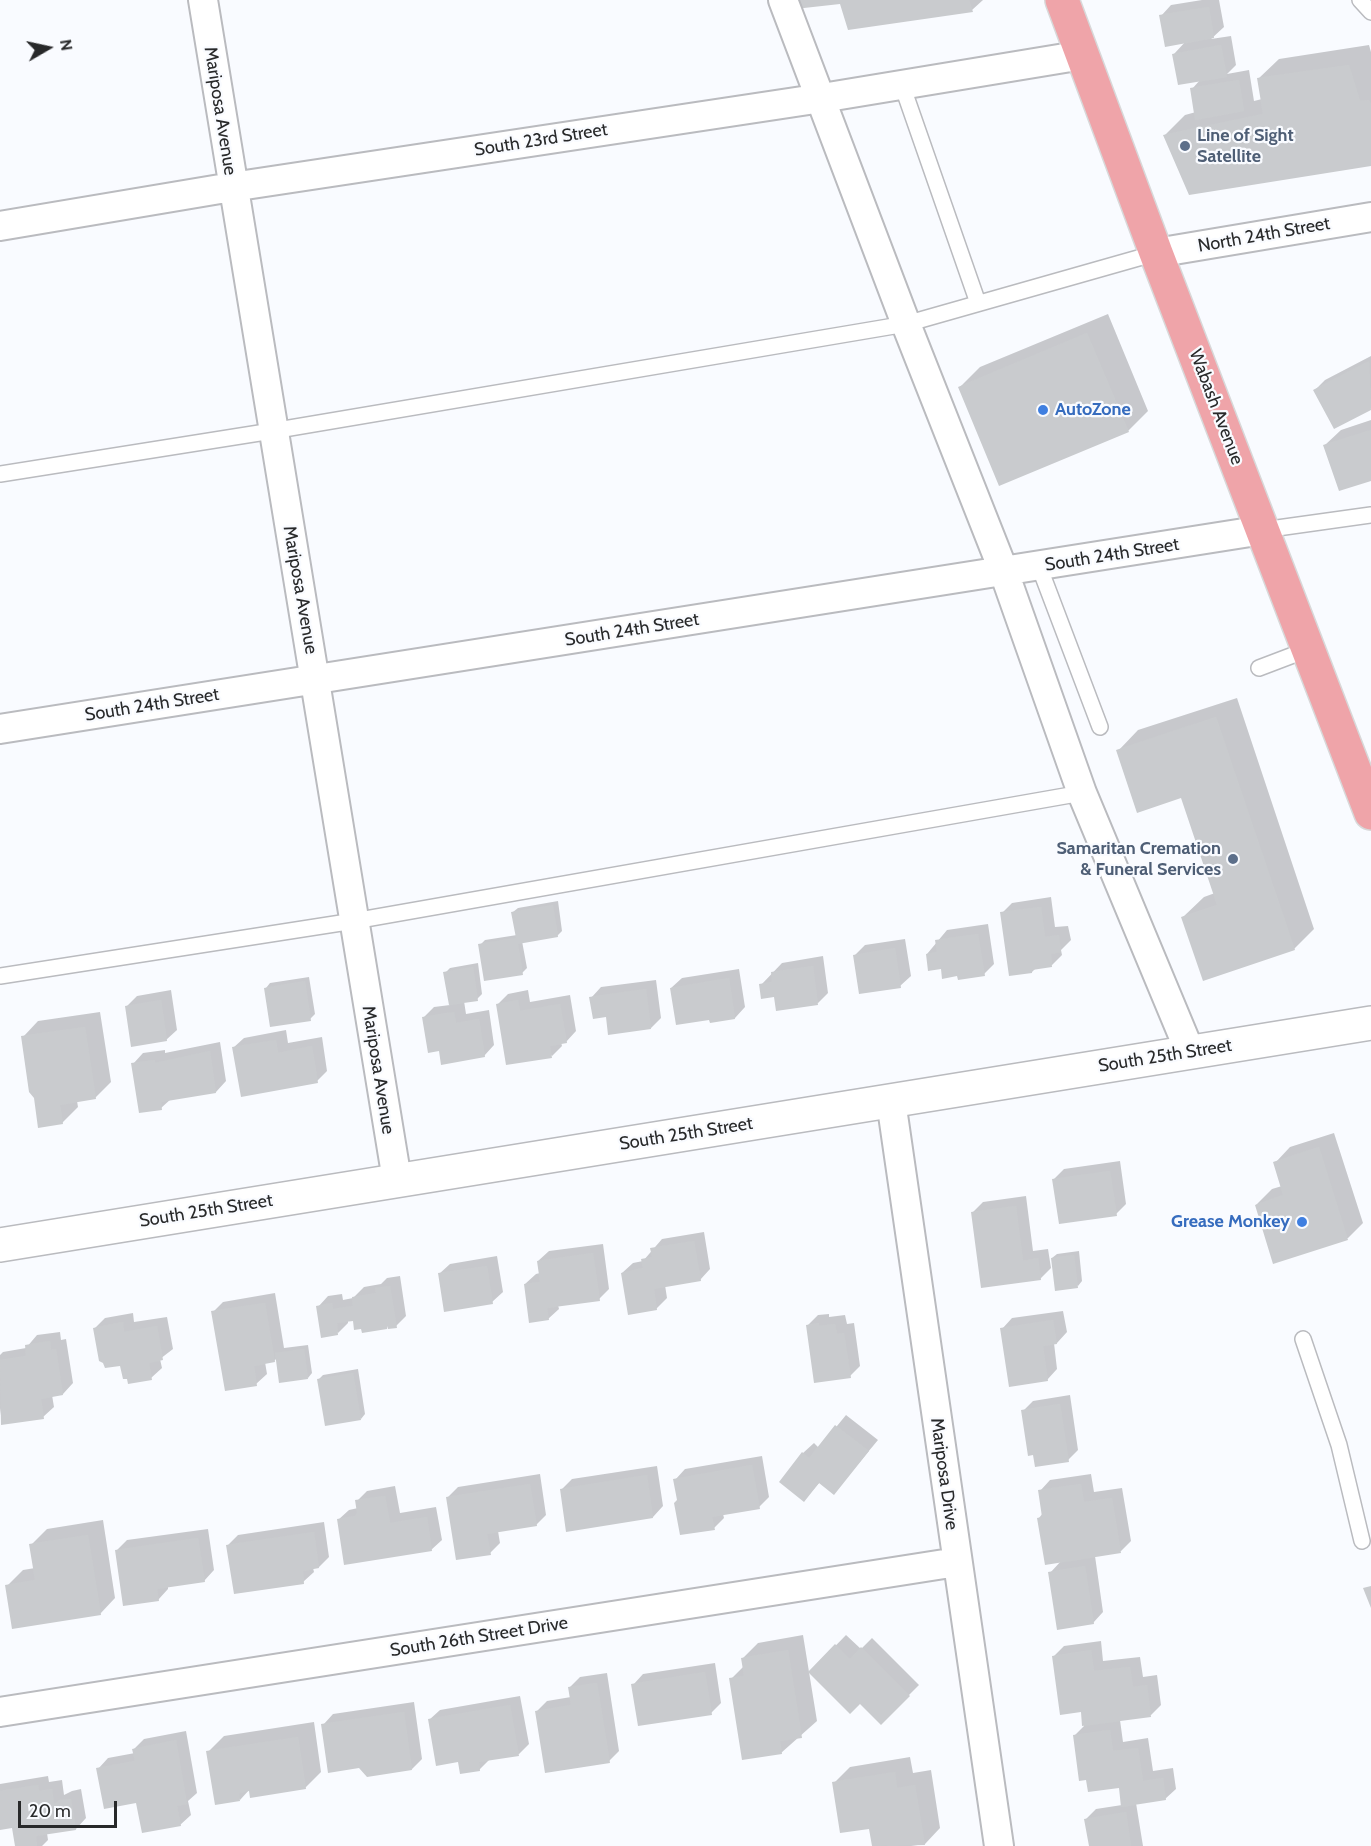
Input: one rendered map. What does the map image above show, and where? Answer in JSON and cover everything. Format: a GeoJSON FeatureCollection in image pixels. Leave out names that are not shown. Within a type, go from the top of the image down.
{"type":"FeatureCollection","features":[{"type":"Feature","properties":{"kind":"main road","name":"Wabash Avenue"},"geometry":{"type":"LineString","coordinates":[[1062,0],[1156,253],[1371,813]]}},
{"type":"Feature","properties":{"kind":"main road","name":"South 25th Street"},"geometry":{"type":"LineString","coordinates":[[0,1245],[1371,1023]]}},
{"type":"Feature","properties":{"kind":"street","name":"Mariposa Avenue"},"geometry":{"type":"LineString","coordinates":[[203,0],[396,1180]]}},
{"type":"Feature","properties":{"kind":"street"},"geometry":{"type":"LineString","coordinates":[[783,0],[906,324],[1004,572],[1082,793],[1190,1052]]}},
{"type":"Feature","properties":{"kind":"street","name":"South 23rd Street"},"geometry":{"type":"LineString","coordinates":[[0,226],[232,187],[822,98],[1083,55]]}},
{"type":"Feature","properties":{"kind":"street","name":"North 24th Street"},"geometry":{"type":"LineString","coordinates":[[1156,253],[1371,217]]}},
{"type":"Feature","properties":{"kind":"street","name":"South 24th Street"},"geometry":{"type":"LineString","coordinates":[[0,729],[1263,530]]}},
{"type":"Feature","properties":{"kind":"street","name":"Mariposa Drive"},"geometry":{"type":"LineString","coordinates":[[891,1101],[999,1846]]}},
{"type":"Feature","properties":{"kind":"street","name":"South 26th Street Drive"},"geometry":{"type":"LineString","coordinates":[[0,1712],[957,1562]]}},
{"type":"Feature","properties":{"kind":"lane"},"geometry":{"type":"LineString","coordinates":[[1360,0],[1371,12]]}},
{"type":"Feature","properties":{"kind":"lane"},"geometry":{"type":"LineString","coordinates":[[902,85],[978,303]]}},
{"type":"Feature","properties":{"kind":"lane"},"geometry":{"type":"LineString","coordinates":[[0,474],[272,431],[906,324],[1156,253]]}},
{"type":"Feature","properties":{"kind":"lane"},"geometry":{"type":"LineString","coordinates":[[1263,530],[1371,515]]}},
{"type":"Feature","properties":{"kind":"lane"},"geometry":{"type":"LineString","coordinates":[[1039,566],[1100,727]]}},
{"type":"Feature","properties":{"kind":"lane"},"geometry":{"type":"LineString","coordinates":[[1260,668],[1309,649]]}},
{"type":"Feature","properties":{"kind":"lane"},"geometry":{"type":"LineString","coordinates":[[0,976],[354,921],[1082,793]]}},
{"type":"Feature","properties":{"kind":"lane"},"geometry":{"type":"LineString","coordinates":[[1303,1339],[1339,1445],[1362,1541]]}},
{"type":"Feature","properties":{"kind":"building"},"geometry":{"type":"Polygon","coordinates":[[[794,0],[969,0],[973,12],[848,30],[840,4],[795,9],[794,0]]]}},
{"type":"Feature","properties":{"kind":"building"},"geometry":{"type":"Polygon","coordinates":[[[1209,7],[1214,38],[1165,47],[1159,15],[1209,7]]]}},
{"type":"Feature","properties":{"kind":"building"},"geometry":{"type":"Polygon","coordinates":[[[1221,45],[1227,77],[1178,85],[1172,54],[1221,45]]]}},
{"type":"Feature","properties":{"kind":"building"},"geometry":{"type":"Polygon","coordinates":[[[1349,65],[1360,101],[1369,100],[1371,104],[1371,166],[1189,195],[1163,135],[1263,114],[1257,78],[1349,65]]]}},
{"type":"Feature","properties":{"kind":"building"},"geometry":{"type":"Polygon","coordinates":[[[1239,80],[1244,111],[1195,120],[1190,88],[1239,80]]]}},
{"type":"Feature","properties":{"kind":"building","name":"AutoZone"},"geometry":{"type":"Polygon","coordinates":[[[1087,333],[1129,432],[999,486],[958,387],[1087,333]]]}},
{"type":"Feature","properties":{"kind":"building"},"geometry":{"type":"Polygon","coordinates":[[[1369,361],[1371,410],[1334,429],[1313,390],[1369,361]]]}},
{"type":"Feature","properties":{"kind":"building"},"geometry":{"type":"Polygon","coordinates":[[[1371,430],[1371,481],[1339,491],[1323,445],[1371,430]]]}},
{"type":"Feature","properties":{"kind":"building","name":"Samaritan Cremation & Funeral Services"},"geometry":{"type":"Polygon","coordinates":[[[1216,717],[1295,950],[1203,981],[1181,917],[1217,905],[1181,798],[1137,813],[1116,750],[1216,717]]]}},
{"type":"Feature","properties":{"kind":"building"},"geometry":{"type":"Polygon","coordinates":[[[553,905],[558,937],[518,944],[523,975],[484,981],[478,944],[516,938],[511,912],[553,905]]]}},
{"type":"Feature","properties":{"kind":"building"},"geometry":{"type":"Polygon","coordinates":[[[1041,907],[1045,937],[1059,935],[1061,952],[1051,954],[1052,967],[1009,976],[1000,912],[1041,907]]]}},
{"type":"Feature","properties":{"kind":"building"},"geometry":{"type":"Polygon","coordinates":[[[978,934],[985,976],[958,980],[957,976],[942,979],[941,969],[928,971],[926,954],[937,952],[935,940],[978,934]]]}},
{"type":"Feature","properties":{"kind":"building"},"geometry":{"type":"Polygon","coordinates":[[[895,948],[901,988],[859,994],[853,955],[895,948]]]}},
{"type":"Feature","properties":{"kind":"building"},"geometry":{"type":"Polygon","coordinates":[[[813,966],[818,1005],[776,1011],[774,997],[761,999],[759,984],[772,982],[771,972],[813,966]]]}},
{"type":"Feature","properties":{"kind":"building"},"geometry":{"type":"Polygon","coordinates":[[[473,967],[478,1001],[449,1005],[443,972],[473,967]]]}},
{"type":"Feature","properties":{"kind":"building"},"geometry":{"type":"Polygon","coordinates":[[[729,978],[735,1019],[676,1025],[670,988],[729,978]]]}},
{"type":"Feature","properties":{"kind":"building"},"geometry":{"type":"Polygon","coordinates":[[[305,981],[311,1021],[270,1027],[264,988],[305,981]]]}},
{"type":"Feature","properties":{"kind":"building"},"geometry":{"type":"Polygon","coordinates":[[[646,989],[651,1029],[608,1035],[606,1017],[593,1019],[589,997],[646,989]]]}},
{"type":"Feature","properties":{"kind":"building"},"geometry":{"type":"Polygon","coordinates":[[[161,1000],[167,1041],[131,1047],[125,1006],[161,1000]]]}},
{"type":"Feature","properties":{"kind":"building"},"geometry":{"type":"Polygon","coordinates":[[[518,1000],[520,1011],[560,1004],[567,1043],[550,1046],[552,1058],[506,1065],[496,1004],[518,1000]]]}},
{"type":"Feature","properties":{"kind":"building"},"geometry":{"type":"Polygon","coordinates":[[[454,1012],[456,1023],[479,1019],[485,1057],[441,1065],[439,1051],[428,1053],[422,1017],[454,1012]]]}},
{"type":"Feature","properties":{"kind":"building"},"geometry":{"type":"Polygon","coordinates":[[[85,1027],[96,1099],[60,1105],[63,1124],[38,1128],[34,1098],[29,1092],[21,1036],[85,1027]]]}},
{"type":"Feature","properties":{"kind":"building"},"geometry":{"type":"Polygon","coordinates":[[[276,1040],[278,1053],[312,1046],[318,1083],[241,1097],[232,1047],[276,1040]]]}},
{"type":"Feature","properties":{"kind":"building"},"geometry":{"type":"Polygon","coordinates":[[[210,1051],[216,1093],[161,1102],[162,1110],[139,1113],[131,1063],[155,1060],[155,1063],[210,1051]]]}},
{"type":"Feature","properties":{"kind":"building","name":"Grease Monkey"},"geometry":{"type":"Polygon","coordinates":[[[1319,1147],[1348,1240],[1273,1264],[1255,1205],[1283,1195],[1273,1162],[1319,1147]]]}},
{"type":"Feature","properties":{"kind":"building"},"geometry":{"type":"Polygon","coordinates":[[[1110,1171],[1117,1216],[1059,1224],[1052,1179],[1110,1171]]]}},
{"type":"Feature","properties":{"kind":"building"},"geometry":{"type":"Polygon","coordinates":[[[1016,1206],[1023,1261],[1038,1258],[1041,1280],[981,1288],[971,1212],[1016,1206]]]}},
{"type":"Feature","properties":{"kind":"building"},"geometry":{"type":"Polygon","coordinates":[[[694,1241],[701,1281],[654,1289],[657,1310],[628,1315],[621,1273],[643,1268],[641,1259],[652,1257],[650,1248],[694,1241]]]}},
{"type":"Feature","properties":{"kind":"building"},"geometry":{"type":"Polygon","coordinates":[[[593,1253],[600,1301],[547,1308],[549,1320],[529,1323],[524,1284],[540,1282],[537,1261],[593,1253]]]}},
{"type":"Feature","properties":{"kind":"building"},"geometry":{"type":"Polygon","coordinates":[[[1074,1255],[1078,1288],[1055,1291],[1051,1258],[1074,1255]]]}},
{"type":"Feature","properties":{"kind":"building"},"geometry":{"type":"Polygon","coordinates":[[[487,1266],[493,1304],[444,1312],[438,1273],[487,1266]]]}},
{"type":"Feature","properties":{"kind":"building"},"geometry":{"type":"Polygon","coordinates":[[[390,1286],[397,1328],[388,1329],[388,1326],[387,1329],[362,1333],[361,1329],[354,1330],[353,1321],[337,1323],[338,1335],[321,1338],[316,1306],[332,1303],[333,1309],[353,1306],[352,1297],[376,1293],[375,1288],[390,1286]]]}},
{"type":"Feature","properties":{"kind":"building"},"geometry":{"type":"Polygon","coordinates":[[[265,1303],[275,1362],[254,1366],[257,1386],[225,1391],[211,1311],[265,1303]]]}},
{"type":"Feature","properties":{"kind":"building"},"geometry":{"type":"Polygon","coordinates":[[[1053,1320],[1057,1344],[1043,1346],[1048,1381],[1009,1387],[1000,1328],[1053,1320]]]}},
{"type":"Feature","properties":{"kind":"building"},"geometry":{"type":"Polygon","coordinates":[[[123,1322],[124,1332],[157,1326],[163,1360],[149,1363],[152,1380],[128,1384],[127,1379],[123,1379],[120,1366],[105,1368],[99,1361],[93,1328],[123,1322]]]}},
{"type":"Feature","properties":{"kind":"building"},"geometry":{"type":"Polygon","coordinates":[[[819,1323],[819,1326],[835,1324],[837,1334],[844,1333],[851,1378],[814,1383],[806,1325],[819,1323]]]}},
{"type":"Feature","properties":{"kind":"building"},"geometry":{"type":"Polygon","coordinates":[[[50,1341],[51,1350],[56,1349],[63,1395],[41,1399],[44,1419],[1,1425],[0,1360],[26,1356],[25,1345],[50,1341]]]}},
{"type":"Feature","properties":{"kind":"building"},"geometry":{"type":"Polygon","coordinates":[[[304,1349],[308,1379],[279,1383],[275,1353],[304,1349]]]}},
{"type":"Feature","properties":{"kind":"building"},"geometry":{"type":"Polygon","coordinates":[[[353,1373],[361,1420],[325,1426],[317,1379],[353,1373]]]}},
{"type":"Feature","properties":{"kind":"building"},"geometry":{"type":"Polygon","coordinates":[[[1060,1404],[1069,1462],[1035,1467],[1033,1455],[1028,1456],[1021,1410],[1060,1404]]]}},
{"type":"Feature","properties":{"kind":"building"},"geometry":{"type":"Polygon","coordinates":[[[835,1425],[869,1451],[834,1495],[819,1483],[804,1502],[779,1482],[802,1452],[809,1458],[835,1425]]]}},
{"type":"Feature","properties":{"kind":"building"},"geometry":{"type":"Polygon","coordinates":[[[752,1465],[760,1509],[712,1517],[715,1530],[680,1535],[674,1503],[677,1500],[673,1479],[752,1465]]]}},
{"type":"Feature","properties":{"kind":"building"},"geometry":{"type":"Polygon","coordinates":[[[647,1475],[653,1518],[566,1532],[560,1489],[647,1475]]]}},
{"type":"Feature","properties":{"kind":"building"},"geometry":{"type":"Polygon","coordinates":[[[530,1484],[537,1526],[487,1534],[491,1555],[456,1560],[446,1497],[530,1484]]]}},
{"type":"Feature","properties":{"kind":"building"},"geometry":{"type":"Polygon","coordinates":[[[1081,1484],[1084,1502],[1112,1498],[1121,1553],[1045,1565],[1037,1518],[1042,1517],[1038,1490],[1081,1484]]]}},
{"type":"Feature","properties":{"kind":"building"},"geometry":{"type":"Polygon","coordinates":[[[385,1496],[390,1523],[427,1517],[432,1551],[344,1565],[337,1519],[355,1516],[357,1513],[355,1500],[385,1496]]]}},
{"type":"Feature","properties":{"kind":"building"},"geometry":{"type":"Polygon","coordinates":[[[314,1532],[319,1568],[303,1571],[304,1584],[234,1594],[226,1545],[314,1532]]]}},
{"type":"Feature","properties":{"kind":"building"},"geometry":{"type":"Polygon","coordinates":[[[88,1535],[101,1615],[12,1629],[5,1585],[35,1580],[29,1544],[88,1535]]]}},
{"type":"Feature","properties":{"kind":"building"},"geometry":{"type":"Polygon","coordinates":[[[198,1538],[205,1582],[157,1589],[159,1601],[123,1606],[115,1550],[198,1538]]]}},
{"type":"Feature","properties":{"kind":"building"},"geometry":{"type":"Polygon","coordinates":[[[1085,1566],[1094,1624],[1057,1630],[1048,1572],[1085,1566]]]}},
{"type":"Feature","properties":{"kind":"building"},"geometry":{"type":"Polygon","coordinates":[[[1371,1586],[1371,1608],[1363,1588],[1371,1586]]]}},
{"type":"Feature","properties":{"kind":"building"},"geometry":{"type":"Polygon","coordinates":[[[835,1644],[850,1659],[861,1647],[910,1696],[881,1725],[860,1704],[850,1714],[808,1672],[835,1644]]]}},
{"type":"Feature","properties":{"kind":"building"},"geometry":{"type":"Polygon","coordinates":[[[788,1650],[802,1738],[780,1741],[782,1754],[742,1760],[729,1678],[744,1676],[741,1658],[788,1650]]]}},
{"type":"Feature","properties":{"kind":"building"},"geometry":{"type":"Polygon","coordinates":[[[1091,1650],[1094,1671],[1130,1667],[1133,1687],[1147,1685],[1151,1717],[1082,1726],[1081,1712],[1060,1715],[1052,1656],[1091,1650]]]}},
{"type":"Feature","properties":{"kind":"building"},"geometry":{"type":"Polygon","coordinates":[[[705,1672],[712,1715],[638,1726],[631,1684],[705,1672]]]}},
{"type":"Feature","properties":{"kind":"building"},"geometry":{"type":"Polygon","coordinates":[[[597,1683],[610,1763],[545,1773],[535,1711],[571,1705],[568,1687],[597,1683]]]}},
{"type":"Feature","properties":{"kind":"building"},"geometry":{"type":"Polygon","coordinates":[[[510,1705],[519,1756],[479,1762],[480,1771],[460,1774],[458,1762],[436,1766],[428,1719],[510,1705]]]}},
{"type":"Feature","properties":{"kind":"building"},"geometry":{"type":"Polygon","coordinates":[[[404,1712],[412,1770],[367,1777],[359,1768],[328,1773],[321,1724],[404,1712]]]}},
{"type":"Feature","properties":{"kind":"building"},"geometry":{"type":"Polygon","coordinates":[[[1110,1730],[1113,1751],[1138,1748],[1143,1781],[1163,1778],[1166,1800],[1121,1807],[1119,1788],[1088,1792],[1086,1780],[1079,1781],[1073,1735],[1110,1730]]]}},
{"type":"Feature","properties":{"kind":"building"},"geometry":{"type":"Polygon","coordinates":[[[298,1737],[306,1789],[250,1798],[249,1791],[239,1793],[240,1801],[215,1805],[206,1751],[298,1737]]]}},
{"type":"Feature","properties":{"kind":"building"},"geometry":{"type":"Polygon","coordinates":[[[176,1740],[187,1804],[177,1806],[181,1826],[142,1833],[136,1803],[104,1809],[96,1768],[135,1761],[132,1749],[176,1740]]]}},
{"type":"Feature","properties":{"kind":"building"},"geometry":{"type":"Polygon","coordinates":[[[895,1772],[897,1788],[915,1785],[925,1845],[872,1846],[869,1829],[840,1833],[832,1782],[895,1772]]]}},
{"type":"Feature","properties":{"kind":"building"},"geometry":{"type":"Polygon","coordinates":[[[38,1785],[39,1791],[52,1789],[54,1804],[60,1800],[71,1799],[76,1830],[36,1836],[37,1846],[15,1846],[12,1828],[0,1830],[0,1791],[38,1785]]]}},
{"type":"Feature","properties":{"kind":"building"},"geometry":{"type":"Polygon","coordinates":[[[1126,1812],[1131,1846],[1089,1846],[1084,1819],[1126,1812]]]}},
{"type":"Feature","properties":{"kind":"place","name":"Line of Sight Satellite"},"geometry":{"type":"Point","coordinates":[1185,146]}},
{"type":"Feature","properties":{"kind":"place","name":"AutoZone"},"geometry":{"type":"Point","coordinates":[1043,410]}},
{"type":"Feature","properties":{"kind":"place","name":"Samaritan Cremation & Funeral Services"},"geometry":{"type":"Point","coordinates":[1233,859]}},
{"type":"Feature","properties":{"kind":"place","name":"Grease Monkey"},"geometry":{"type":"Point","coordinates":[1302,1222]}}]}
